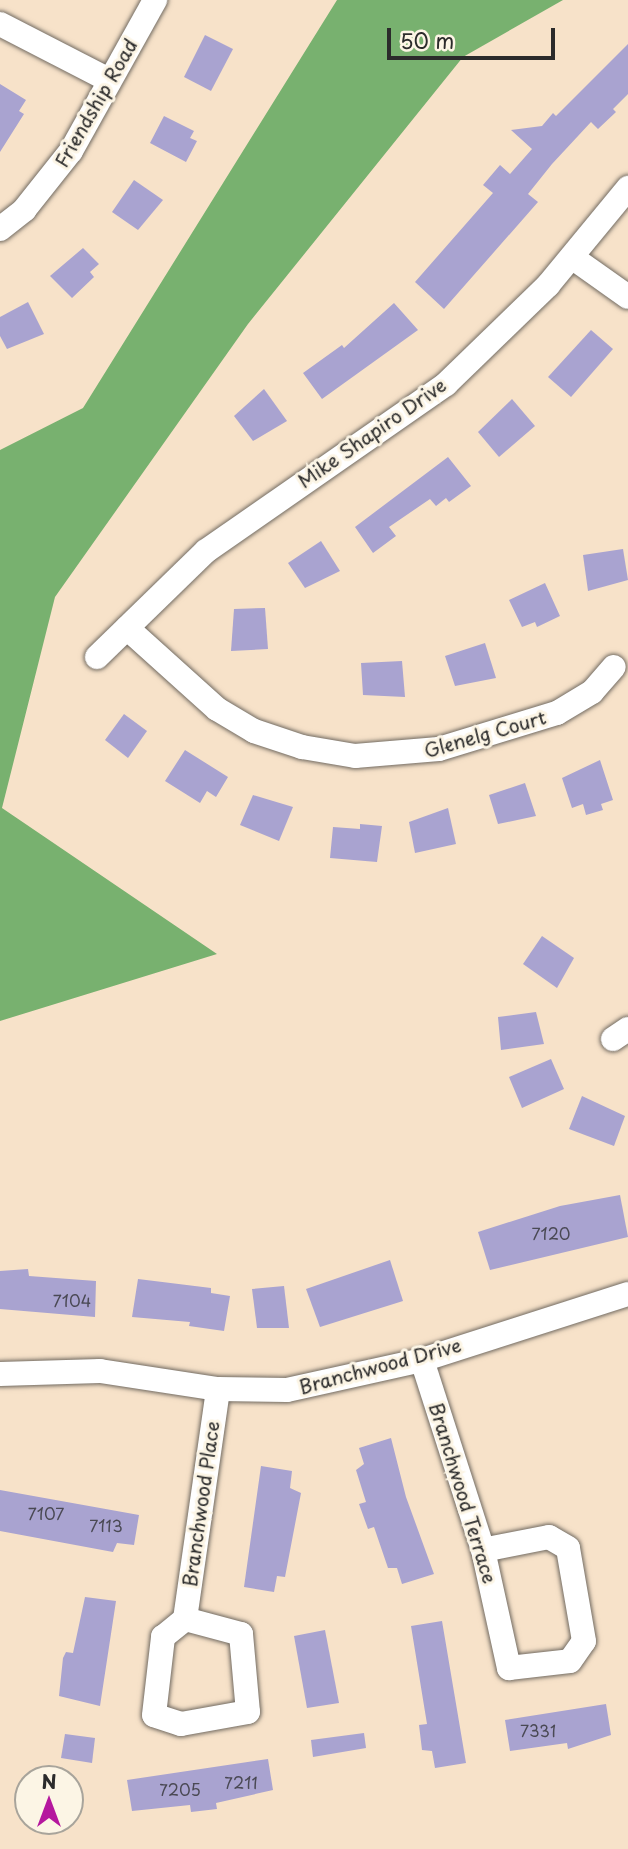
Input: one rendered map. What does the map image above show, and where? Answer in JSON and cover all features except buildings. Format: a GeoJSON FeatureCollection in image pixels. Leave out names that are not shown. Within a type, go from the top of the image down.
{"type":"FeatureCollection","features":[{"type":"Feature","properties":{"kind":"street","name":"Friendship Road"},"geometry":{"type":"LineString","coordinates":[[0,229],[51,180],[155,0]]}},
{"type":"Feature","properties":{"kind":"street"},"geometry":{"type":"LineString","coordinates":[[0,24],[109,80]]}},
{"type":"Feature","properties":{"kind":"street","name":"Mike Shapiro Drive"},"geometry":{"type":"LineString","coordinates":[[97,657],[168,583],[206,551],[446,384],[573,258],[628,188]]}},
{"type":"Feature","properties":{"kind":"street"},"geometry":{"type":"LineString","coordinates":[[573,258],[628,297]]}},
{"type":"Feature","properties":{"kind":"street","name":"Glenelg Court"},"geometry":{"type":"LineString","coordinates":[[127,628],[217,709],[254,731],[302,747],[355,756],[412,754],[545,717],[578,702],[614,667]]}},
{"type":"Feature","properties":{"kind":"street","name":"Branchwood Drive"},"geometry":{"type":"LineString","coordinates":[[0,1374],[100,1371],[218,1389],[287,1390],[422,1360],[548,1316],[628,1294]]}},
{"type":"Feature","properties":{"kind":"street","name":"Branchwood Terrace"},"geometry":{"type":"LineString","coordinates":[[422,1360],[483,1550],[509,1668],[570,1661],[584,1641],[568,1548],[549,1537],[483,1550]]}},
{"type":"Feature","properties":{"kind":"street","name":"Branchwood Place"},"geometry":{"type":"LineString","coordinates":[[185,1619],[218,1389]]}},
{"type":"Feature","properties":{"kind":"street"},"geometry":{"type":"LineString","coordinates":[[185,1619],[241,1634],[248,1713],[181,1724],[154,1716],[163,1637],[185,1619]]}},
{"type":"Feature","properties":{"kind":"green space"},"geometry":{"type":"Polygon","coordinates":[[[337,0],[563,0],[463,57],[248,324],[55,597],[2,808],[217,954],[0,1021],[0,450],[83,408],[337,0]]]}}]}
